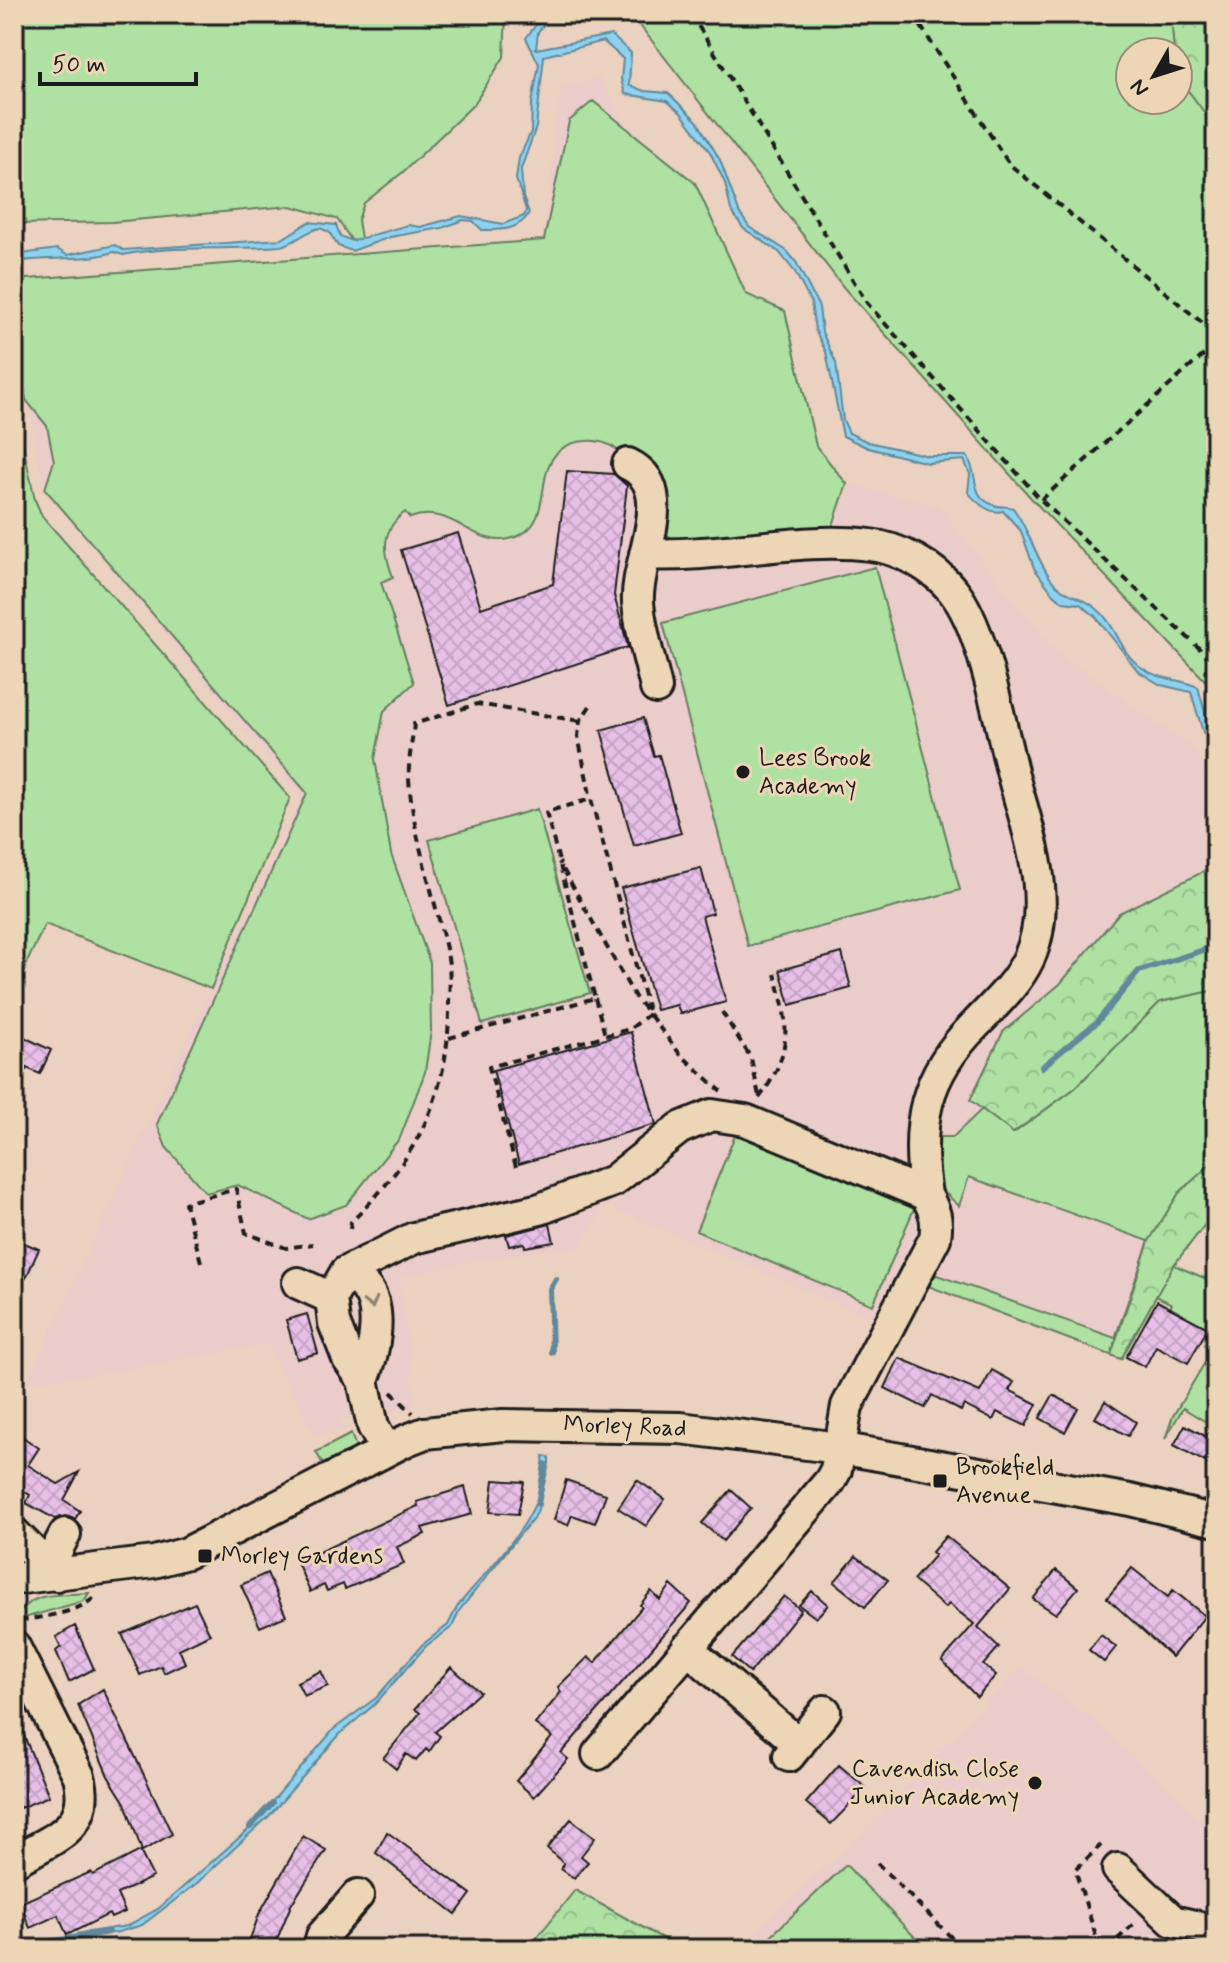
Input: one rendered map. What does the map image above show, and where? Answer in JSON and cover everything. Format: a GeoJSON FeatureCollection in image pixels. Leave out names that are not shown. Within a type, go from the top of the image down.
{"type":"FeatureCollection","features":[{"type":"Feature","properties":{"kind":"street"},"geometry":{"type":"LineString","coordinates":[[628,464],[644,474],[653,491],[638,600],[656,688]]}},
{"type":"Feature","properties":{"kind":"street"},"geometry":{"type":"LineString","coordinates":[[598,1754],[830,1481],[847,1406],[935,1238],[938,1221],[926,1195],[922,1136],[930,1088],[944,1057],[1006,993],[1030,957],[1041,903],[1033,851],[976,636],[954,591],[920,562],[872,545],[829,544],[687,556],[645,554]]}},
{"type":"Feature","properties":{"kind":"street"},"geometry":{"type":"LineString","coordinates":[[339,1285],[414,1238],[540,1209],[613,1181],[680,1128],[700,1118],[752,1109],[926,1195]]}},
{"type":"Feature","properties":{"kind":"street"},"geometry":{"type":"LineString","coordinates":[[298,1283],[367,1289],[374,1315],[373,1426],[386,1450]]}},
{"type":"Feature","properties":{"kind":"street","name":"Morley Road"},"geometry":{"type":"LineString","coordinates":[[14,1579],[187,1553],[425,1433],[503,1425],[680,1428],[839,1448],[1130,1500],[1216,1521]]}},
{"type":"Feature","properties":{"kind":"street"},"geometry":{"type":"LineString","coordinates":[[14,1533],[56,1575]]}},
{"type":"Feature","properties":{"kind":"street"},"geometry":{"type":"LineString","coordinates":[[56,1575],[53,1563],[55,1552],[65,1534]]}},
{"type":"Feature","properties":{"kind":"street"},"geometry":{"type":"LineString","coordinates":[[14,1646],[79,1776],[84,1795],[82,1808],[69,1830],[18,1859]]}},
{"type":"Feature","properties":{"kind":"street"},"geometry":{"type":"LineString","coordinates":[[687,1648],[794,1750],[825,1711]]}},
{"type":"Feature","properties":{"kind":"street"},"geometry":{"type":"LineString","coordinates":[[1110,1857],[1153,1905],[1173,1921],[1216,1931]]}},
{"type":"Feature","properties":{"kind":"street"},"geometry":{"type":"LineString","coordinates":[[319,1949],[322,1936],[358,1895]]}},
{"type":"Feature","properties":{"kind":"path"},"geometry":{"type":"LineString","coordinates":[[691,14],[867,303],[1041,500],[1216,664]]}},
{"type":"Feature","properties":{"kind":"path"},"geometry":{"type":"LineString","coordinates":[[913,14],[1009,164],[1216,334]]}},
{"type":"Feature","properties":{"kind":"path"},"geometry":{"type":"LineString","coordinates":[[1041,500],[1216,344]]}},
{"type":"Feature","properties":{"kind":"path"},"geometry":{"type":"LineString","coordinates":[[350,1229],[351,1222],[385,1189],[417,1144],[434,1105],[449,1038],[449,962],[420,846],[409,777],[414,724],[477,704],[580,721]]}},
{"type":"Feature","properties":{"kind":"path"},"geometry":{"type":"LineString","coordinates":[[590,706],[580,721],[578,736],[591,799],[649,1014]]}},
{"type":"Feature","properties":{"kind":"path"},"geometry":{"type":"LineString","coordinates":[[591,799],[546,812],[605,1036]]}},
{"type":"Feature","properties":{"kind":"path"},"geometry":{"type":"LineString","coordinates":[[559,862],[635,997],[664,1038],[741,1109],[752,1109]]}},
{"type":"Feature","properties":{"kind":"path"},"geometry":{"type":"LineString","coordinates":[[752,1109],[773,1080],[785,1046],[786,1011],[775,974]]}},
{"type":"Feature","properties":{"kind":"path"},"geometry":{"type":"LineString","coordinates":[[449,1038],[595,998]]}},
{"type":"Feature","properties":{"kind":"path"},"geometry":{"type":"LineString","coordinates":[[722,1012],[751,1058],[752,1109]]}},
{"type":"Feature","properties":{"kind":"path"},"geometry":{"type":"LineString","coordinates":[[516,1167],[489,1067],[630,1029],[649,1014]]}},
{"type":"Feature","properties":{"kind":"path"},"geometry":{"type":"LineString","coordinates":[[201,1262],[185,1203],[236,1189],[246,1233],[286,1248],[313,1244]]}},
{"type":"Feature","properties":{"kind":"path"},"geometry":{"type":"LineString","coordinates":[[374,1384],[411,1407],[415,1415]]}},
{"type":"Feature","properties":{"kind":"path"},"geometry":{"type":"LineString","coordinates":[[14,1622],[88,1604],[98,1593],[109,1567]]}},
{"type":"Feature","properties":{"kind":"path"},"geometry":{"type":"LineString","coordinates":[[1100,1949],[1075,1870],[1110,1857]]}},
{"type":"Feature","properties":{"kind":"path"},"geometry":{"type":"LineString","coordinates":[[877,1863],[963,1949]]}},
{"type":"Feature","properties":{"kind":"path"},"geometry":{"type":"LineString","coordinates":[[1107,1949],[1153,1905]]}},
{"type":"Feature","properties":{"kind":"shaded area","name":"Lees Brook Academy"},"geometry":{"type":"Polygon","coordinates":[[[599,77],[629,133],[695,183],[746,294],[785,311],[816,446],[847,484],[937,506],[1054,651],[1195,750],[1216,794],[1216,1210],[1173,1266],[1121,1359],[923,1284],[863,1412],[836,1402],[871,1318],[606,1205],[578,1247],[482,1258],[399,1278],[415,1407],[340,1420],[342,1430],[314,1435],[267,1343],[98,1374],[28,1381],[301,796],[45,489],[14,328],[14,280],[544,240],[561,88],[599,77]]]}},
{"type":"Feature","properties":{"kind":"shaded area","name":"Cavendish Close Junior Academy"},"geometry":{"type":"Polygon","coordinates":[[[1020,1667],[1094,1721],[1216,1834],[1216,1949],[737,1949],[868,1827],[1020,1667]]]}},
{"type":"Feature","properties":{"kind":"green space"},"geometry":{"type":"Polygon","coordinates":[[[14,14],[506,14],[504,57],[474,104],[403,172],[364,203],[358,220],[361,239],[352,241],[337,219],[291,206],[112,222],[14,224],[14,14]]]}},
{"type":"Feature","properties":{"kind":"green space"},"geometry":{"type":"Polygon","coordinates":[[[631,14],[1216,14],[1216,692],[1032,499],[845,289],[631,14]]]}},
{"type":"Feature","properties":{"kind":"green space"},"geometry":{"type":"Polygon","coordinates":[[[1171,14],[1216,14],[1216,128],[1194,98],[1194,36],[1173,36],[1171,14]]]}},
{"type":"Feature","properties":{"kind":"green space"},"geometry":{"type":"Polygon","coordinates":[[[593,101],[695,183],[746,294],[785,311],[816,446],[847,484],[831,531],[678,542],[664,532],[654,517],[620,452],[605,443],[586,441],[564,447],[558,452],[546,473],[534,522],[526,532],[513,538],[486,538],[439,516],[410,518],[405,512],[397,519],[386,542],[393,577],[381,582],[414,683],[384,711],[375,759],[391,854],[430,963],[431,1031],[425,1072],[400,1138],[346,1205],[308,1219],[238,1185],[206,1193],[166,1147],[157,1124],[307,793],[45,489],[54,461],[47,426],[26,400],[14,328],[14,280],[544,240],[569,121],[593,101]]]}},
{"type":"Feature","properties":{"kind":"green space"},"geometry":{"type":"Polygon","coordinates":[[[14,404],[35,500],[42,516],[290,798],[211,989],[45,924],[14,990],[14,404]]]}},
{"type":"Feature","properties":{"kind":"green space"},"geometry":{"type":"Polygon","coordinates":[[[875,567],[960,890],[748,946],[663,623],[875,567]]]}},
{"type":"Feature","properties":{"kind":"green space"},"geometry":{"type":"Polygon","coordinates":[[[537,809],[590,993],[482,1024],[429,840],[537,809]]]}},
{"type":"Feature","properties":{"kind":"green space"},"geometry":{"type":"Polygon","coordinates":[[[1216,862],[1216,990],[1160,1002],[1075,1088],[1013,1133],[970,1100],[1003,1032],[1060,984],[1119,913],[1199,874],[1216,862]]]}},
{"type":"Feature","properties":{"kind":"green space"},"geometry":{"type":"Polygon","coordinates":[[[1216,990],[1216,1210],[1174,1265],[1216,1283],[1216,1331],[1168,1312],[1172,1304],[1156,1296],[1121,1359],[923,1284],[937,1275],[1115,1338],[1149,1241],[969,1177],[959,1206],[937,1185],[930,1137],[953,1137],[982,1109],[1014,1133],[1075,1088],[1160,1002],[1216,990]]]}},
{"type":"Feature","properties":{"kind":"green space"},"geometry":{"type":"Polygon","coordinates":[[[738,1128],[916,1204],[873,1305],[696,1231],[738,1128]]]}},
{"type":"Feature","properties":{"kind":"green space"},"geometry":{"type":"Polygon","coordinates":[[[1216,1159],[1216,1210],[1173,1266],[1121,1359],[1111,1355],[1149,1241],[1179,1193],[1216,1159]]]}},
{"type":"Feature","properties":{"kind":"green space"},"geometry":{"type":"Polygon","coordinates":[[[1216,1344],[1216,1428],[1183,1408],[1165,1439],[1173,1416],[1216,1344]]]}},
{"type":"Feature","properties":{"kind":"green space"},"geometry":{"type":"Polygon","coordinates":[[[351,1434],[357,1450],[324,1466],[316,1452],[351,1434]]]}},
{"type":"Feature","properties":{"kind":"green space"},"geometry":{"type":"Polygon","coordinates":[[[89,1593],[84,1601],[17,1620],[22,1610],[37,1599],[89,1593]]]}},
{"type":"Feature","properties":{"kind":"green space"},"geometry":{"type":"Polygon","coordinates":[[[846,1865],[926,1949],[758,1948],[846,1865]]]}},
{"type":"Feature","properties":{"kind":"green space"},"geometry":{"type":"Polygon","coordinates":[[[575,1890],[682,1949],[528,1949],[575,1890]]]}},
{"type":"Feature","properties":{"kind":"water"},"geometry":{"type":"Polygon","coordinates":[[[544,14],[551,15],[538,32],[536,49],[611,35],[631,53],[629,85],[644,91],[668,93],[697,121],[720,160],[739,212],[749,227],[787,251],[819,307],[822,332],[836,363],[843,420],[849,433],[868,442],[929,456],[967,456],[981,496],[996,506],[1013,508],[1056,585],[1101,613],[1127,653],[1143,669],[1198,687],[1216,752],[1203,732],[1191,692],[1161,685],[1138,671],[1095,616],[1080,604],[1063,602],[1051,591],[1034,568],[1021,531],[1003,511],[988,509],[968,492],[970,474],[964,460],[928,463],[868,448],[843,436],[826,352],[815,330],[811,303],[795,272],[779,252],[743,228],[731,210],[725,183],[710,152],[681,113],[667,101],[625,94],[621,79],[623,59],[603,41],[544,56],[536,127],[521,169],[523,197],[529,213],[514,226],[482,230],[473,221],[463,220],[442,228],[390,237],[352,251],[338,246],[329,232],[320,228],[280,246],[162,250],[123,255],[114,252],[89,257],[14,262],[14,255],[57,249],[67,255],[115,245],[123,250],[282,239],[309,222],[336,225],[340,236],[352,241],[408,225],[420,227],[461,216],[503,224],[524,216],[526,210],[516,179],[519,158],[531,132],[539,64],[526,38],[544,14]]]}},
{"type":"Feature","properties":{"kind":"water"},"geometry":{"type":"Polygon","coordinates":[[[543,1456],[549,1457],[549,1464],[537,1513],[459,1611],[452,1627],[426,1646],[375,1704],[341,1733],[269,1816],[196,1884],[142,1925],[115,1933],[76,1934],[127,1926],[158,1909],[248,1830],[334,1729],[376,1698],[422,1645],[448,1625],[457,1607],[501,1556],[528,1518],[538,1498],[543,1477],[543,1456]]]}},
{"type":"Feature","properties":{"kind":"building"},"geometry":{"type":"Polygon","coordinates":[[[567,471],[614,474],[627,486],[614,595],[628,647],[449,705],[401,550],[458,533],[481,608],[553,584],[567,471]]]}},
{"type":"Feature","properties":{"kind":"building"},"geometry":{"type":"Polygon","coordinates":[[[643,718],[654,756],[659,755],[681,833],[634,846],[601,730],[643,718]]]}},
{"type":"Feature","properties":{"kind":"building"},"geometry":{"type":"Polygon","coordinates":[[[701,868],[713,913],[702,916],[726,1002],[680,1014],[677,1005],[656,1010],[621,888],[701,868]]]}},
{"type":"Feature","properties":{"kind":"building"},"geometry":{"type":"Polygon","coordinates":[[[842,953],[851,988],[790,1005],[780,970],[842,953]]]}},
{"type":"Feature","properties":{"kind":"building"},"geometry":{"type":"Polygon","coordinates":[[[631,1032],[656,1124],[519,1164],[493,1070],[631,1032]]]}},
{"type":"Feature","properties":{"kind":"building"},"geometry":{"type":"Polygon","coordinates":[[[24,1037],[51,1050],[40,1074],[27,1068],[14,1094],[14,1059],[24,1037]]]}},
{"type":"Feature","properties":{"kind":"building"},"geometry":{"type":"Polygon","coordinates":[[[550,1224],[554,1242],[525,1247],[524,1243],[509,1246],[506,1235],[550,1224]]]}},
{"type":"Feature","properties":{"kind":"building"},"geometry":{"type":"Polygon","coordinates":[[[22,1242],[39,1249],[26,1278],[14,1272],[14,1259],[22,1242]]]}},
{"type":"Feature","properties":{"kind":"building"},"geometry":{"type":"Polygon","coordinates":[[[1157,1301],[1208,1328],[1188,1363],[1156,1346],[1145,1367],[1126,1357],[1157,1301]]]}},
{"type":"Feature","properties":{"kind":"building"},"geometry":{"type":"Polygon","coordinates":[[[307,1314],[318,1353],[297,1359],[286,1320],[307,1314]]]}},
{"type":"Feature","properties":{"kind":"building"},"geometry":{"type":"Polygon","coordinates":[[[899,1358],[980,1392],[992,1370],[1014,1382],[1009,1390],[1037,1404],[1026,1426],[997,1412],[993,1420],[964,1405],[961,1411],[932,1395],[925,1408],[885,1388],[899,1358]]]}},
{"type":"Feature","properties":{"kind":"building"},"geometry":{"type":"Polygon","coordinates":[[[1053,1395],[1078,1408],[1065,1432],[1040,1418],[1053,1395]]]}},
{"type":"Feature","properties":{"kind":"building"},"geometry":{"type":"Polygon","coordinates":[[[1105,1401],[1136,1422],[1128,1436],[1095,1418],[1105,1401]]]}},
{"type":"Feature","properties":{"kind":"building"},"geometry":{"type":"Polygon","coordinates":[[[1185,1425],[1216,1442],[1205,1462],[1174,1445],[1185,1425]]]}},
{"type":"Feature","properties":{"kind":"building"},"geometry":{"type":"Polygon","coordinates":[[[14,1431],[39,1448],[28,1465],[58,1484],[79,1472],[64,1500],[80,1511],[75,1519],[65,1516],[55,1519],[26,1503],[30,1495],[14,1486],[14,1431]]]}},
{"type":"Feature","properties":{"kind":"building"},"geometry":{"type":"Polygon","coordinates":[[[494,1480],[524,1482],[518,1514],[490,1512],[494,1480]]]}},
{"type":"Feature","properties":{"kind":"building"},"geometry":{"type":"Polygon","coordinates":[[[566,1480],[606,1494],[595,1523],[572,1515],[568,1525],[554,1520],[566,1480]]]}},
{"type":"Feature","properties":{"kind":"building"},"geometry":{"type":"Polygon","coordinates":[[[637,1480],[665,1499],[646,1526],[618,1508],[637,1480]]]}},
{"type":"Feature","properties":{"kind":"building"},"geometry":{"type":"Polygon","coordinates":[[[465,1487],[472,1514],[422,1528],[425,1534],[397,1547],[404,1564],[345,1589],[343,1584],[327,1591],[324,1585],[310,1592],[297,1562],[418,1506],[417,1502],[465,1487]]]}},
{"type":"Feature","properties":{"kind":"building"},"geometry":{"type":"Polygon","coordinates":[[[731,1490],[751,1508],[723,1541],[702,1523],[731,1490]]]}},
{"type":"Feature","properties":{"kind":"building"},"geometry":{"type":"Polygon","coordinates":[[[946,1536],[1010,1589],[978,1627],[999,1647],[983,1665],[996,1675],[977,1697],[942,1661],[974,1624],[949,1604],[945,1608],[913,1580],[935,1555],[932,1552],[946,1536]]]}},
{"type":"Feature","properties":{"kind":"building"},"geometry":{"type":"Polygon","coordinates":[[[856,1556],[888,1580],[865,1607],[834,1582],[856,1556]]]}},
{"type":"Feature","properties":{"kind":"building"},"geometry":{"type":"Polygon","coordinates":[[[1132,1568],[1168,1597],[1173,1590],[1205,1616],[1172,1657],[1107,1598],[1132,1568]]]}},
{"type":"Feature","properties":{"kind":"building"},"geometry":{"type":"Polygon","coordinates":[[[1056,1570],[1078,1588],[1056,1614],[1033,1599],[1056,1570]]]}},
{"type":"Feature","properties":{"kind":"building"},"geometry":{"type":"Polygon","coordinates":[[[267,1573],[286,1616],[260,1627],[241,1585],[267,1573]]]}},
{"type":"Feature","properties":{"kind":"building"},"geometry":{"type":"Polygon","coordinates":[[[671,1585],[691,1603],[561,1753],[568,1759],[534,1797],[516,1781],[552,1737],[535,1724],[561,1692],[558,1687],[588,1657],[595,1663],[642,1607],[640,1605],[651,1591],[660,1600],[671,1585]]]}},
{"type":"Feature","properties":{"kind":"building"},"geometry":{"type":"Polygon","coordinates":[[[812,1591],[828,1605],[816,1618],[799,1605],[812,1591]]]}},
{"type":"Feature","properties":{"kind":"building"},"geometry":{"type":"Polygon","coordinates":[[[784,1596],[801,1610],[750,1673],[732,1657],[784,1596]]]}},
{"type":"Feature","properties":{"kind":"building"},"geometry":{"type":"Polygon","coordinates":[[[195,1603],[210,1634],[179,1649],[185,1663],[164,1673],[161,1666],[140,1675],[122,1634],[195,1603]]]}},
{"type":"Feature","properties":{"kind":"building"},"geometry":{"type":"Polygon","coordinates":[[[75,1626],[94,1669],[69,1682],[56,1651],[61,1647],[56,1637],[75,1626]]]}},
{"type":"Feature","properties":{"kind":"building"},"geometry":{"type":"Polygon","coordinates":[[[1101,1635],[1116,1647],[1104,1662],[1089,1650],[1101,1635]]]}},
{"type":"Feature","properties":{"kind":"building"},"geometry":{"type":"Polygon","coordinates":[[[451,1667],[480,1692],[435,1732],[440,1736],[429,1752],[426,1749],[416,1761],[406,1754],[396,1769],[383,1758],[420,1713],[415,1709],[451,1667]]]}},
{"type":"Feature","properties":{"kind":"building"},"geometry":{"type":"Polygon","coordinates":[[[321,1671],[328,1686],[304,1696],[297,1682],[321,1671]]]}},
{"type":"Feature","properties":{"kind":"building"},"geometry":{"type":"Polygon","coordinates":[[[103,1689],[172,1834],[142,1851],[125,1803],[108,1776],[78,1705],[103,1689]]]}},
{"type":"Feature","properties":{"kind":"building"},"geometry":{"type":"Polygon","coordinates":[[[15,1714],[49,1796],[20,1808],[14,1797],[15,1714]]]}},
{"type":"Feature","properties":{"kind":"building"},"geometry":{"type":"Polygon","coordinates":[[[839,1765],[866,1788],[831,1824],[806,1803],[839,1765]]]}},
{"type":"Feature","properties":{"kind":"building"},"geometry":{"type":"Polygon","coordinates":[[[571,1819],[595,1838],[581,1856],[588,1862],[574,1878],[561,1869],[564,1864],[547,1848],[571,1819]]]}},
{"type":"Feature","properties":{"kind":"building"},"geometry":{"type":"Polygon","coordinates":[[[387,1832],[471,1894],[456,1914],[376,1853],[387,1832]]]}},
{"type":"Feature","properties":{"kind":"building"},"geometry":{"type":"Polygon","coordinates":[[[303,1836],[326,1850],[291,1905],[273,1949],[247,1949],[259,1914],[303,1836]]]}},
{"type":"Feature","properties":{"kind":"building"},"geometry":{"type":"Polygon","coordinates":[[[140,1851],[153,1877],[117,1894],[125,1912],[111,1918],[109,1914],[67,1935],[58,1915],[30,1928],[20,1903],[91,1872],[93,1875],[140,1851]]]}},
{"type":"Feature","properties":{"kind":"waterway"},"geometry":{"type":"LineString","coordinates":[[1042,1067],[1097,1022],[1139,971],[1216,946]]}},
{"type":"Feature","properties":{"kind":"waterway"},"geometry":{"type":"LineString","coordinates":[[552,1352],[550,1289],[556,1279]]}},
{"type":"Feature","properties":{"kind":"waterway"},"geometry":{"type":"LineString","coordinates":[[538,1504],[545,1464]]}},
{"type":"Feature","properties":{"kind":"waterway"},"geometry":{"type":"LineString","coordinates":[[250,1827],[272,1803]]}},
{"type":"Feature","properties":{"kind":"waterway"},"geometry":{"type":"LineString","coordinates":[[17,1947],[109,1932]]}},
{"type":"Feature","properties":{"kind":"place","name":"Lees Brook Academy"},"geometry":{"type":"Point","coordinates":[743,772]}},
{"type":"Feature","properties":{"kind":"place","name":"Brookfield Avenue"},"geometry":{"type":"Point","coordinates":[940,1481]}},
{"type":"Feature","properties":{"kind":"place","name":"Morley Gardens"},"geometry":{"type":"Point","coordinates":[205,1556]}},
{"type":"Feature","properties":{"kind":"place","name":"Cavendish Close Junior Academy"},"geometry":{"type":"Point","coordinates":[1035,1783]}}]}
